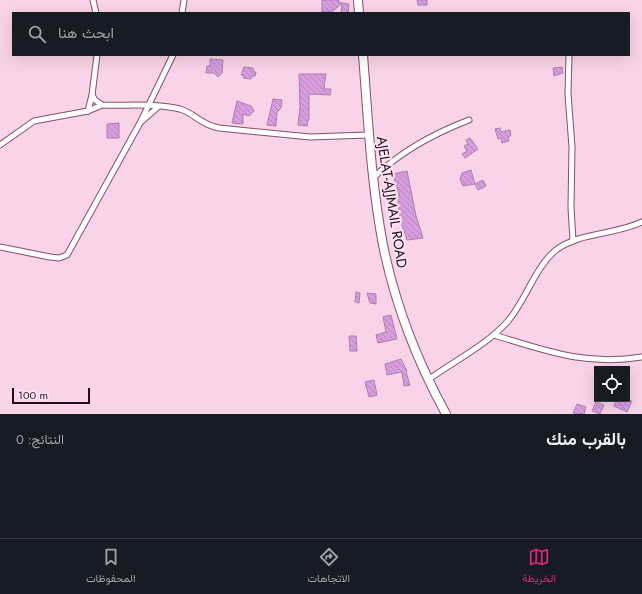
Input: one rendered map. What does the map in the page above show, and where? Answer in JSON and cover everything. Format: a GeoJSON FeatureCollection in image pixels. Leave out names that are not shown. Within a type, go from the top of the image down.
{"type":"FeatureCollection","features":[{"type":"Feature","properties":{"kind":"main road"},"geometry":{"type":"LineString","coordinates":[[358,0],[359,12]]}},
{"type":"Feature","properties":{"kind":"main road","name":"AJELAT-AJJMAIL ROAD"},"geometry":{"type":"LineString","coordinates":[[363,56],[368,135],[373,178],[383,244],[392,283],[403,318],[427,380],[446,414]]}},
{"type":"Feature","properties":{"kind":"street"},"geometry":{"type":"LineString","coordinates":[[93,0],[96,12]]}},
{"type":"Feature","properties":{"kind":"street"},"geometry":{"type":"LineString","coordinates":[[182,12],[184,0]]}},
{"type":"Feature","properties":{"kind":"street"},"geometry":{"type":"LineString","coordinates":[[88,111],[92,95],[96,56]]}},
{"type":"Feature","properties":{"kind":"street"},"geometry":{"type":"LineString","coordinates":[[0,247],[50,257],[59,258],[67,255],[140,123],[173,56]]}},
{"type":"Feature","properties":{"kind":"street"},"geometry":{"type":"LineString","coordinates":[[569,56],[568,94],[572,147],[571,207],[573,241]]}},
{"type":"Feature","properties":{"kind":"street"},"geometry":{"type":"LineString","coordinates":[[92,95],[95,100],[102,105]]}},
{"type":"Feature","properties":{"kind":"street"},"geometry":{"type":"LineString","coordinates":[[0,145],[34,121],[88,111],[102,105],[148,106],[185,111],[205,125],[219,128],[310,137],[368,135]]}},
{"type":"Feature","properties":{"kind":"street"},"geometry":{"type":"LineString","coordinates":[[140,123],[158,107]]}},
{"type":"Feature","properties":{"kind":"street"},"geometry":{"type":"LineString","coordinates":[[373,178],[402,154],[436,135],[469,120]]}},
{"type":"Feature","properties":{"kind":"street"},"geometry":{"type":"LineString","coordinates":[[427,380],[494,335],[509,320],[550,256],[573,241],[625,229],[642,222]]}},
{"type":"Feature","properties":{"kind":"street"},"geometry":{"type":"LineString","coordinates":[[494,335],[560,355],[584,359],[608,360],[642,357]]}},
{"type":"Feature","properties":{"kind":"building"},"geometry":{"type":"Polygon","coordinates":[[[322,0],[339,0],[338,2],[342,3],[332,12],[322,12],[322,0]]]}},
{"type":"Feature","properties":{"kind":"building"},"geometry":{"type":"Polygon","coordinates":[[[417,0],[427,0],[427,5],[418,5],[417,0]]]}},
{"type":"Feature","properties":{"kind":"building"},"geometry":{"type":"Polygon","coordinates":[[[342,3],[349,4],[348,12],[341,12],[342,3]]]}},
{"type":"Feature","properties":{"kind":"building"},"geometry":{"type":"Polygon","coordinates":[[[210,59],[223,60],[222,73],[218,77],[214,73],[206,73],[207,66],[210,66],[210,59]]]}},
{"type":"Feature","properties":{"kind":"building"},"geometry":{"type":"Polygon","coordinates":[[[244,67],[253,68],[254,72],[256,72],[255,76],[252,76],[251,79],[243,78],[244,76],[241,75],[244,67]]]}},
{"type":"Feature","properties":{"kind":"building"},"geometry":{"type":"Polygon","coordinates":[[[562,67],[563,73],[554,76],[553,68],[562,67]]]}},
{"type":"Feature","properties":{"kind":"building"},"geometry":{"type":"Polygon","coordinates":[[[299,74],[326,74],[324,89],[331,89],[330,95],[309,94],[309,120],[307,126],[298,125],[300,107],[299,74]]]}},
{"type":"Feature","properties":{"kind":"building"},"geometry":{"type":"Polygon","coordinates":[[[273,99],[282,100],[281,108],[277,112],[276,126],[267,125],[273,99]]]}},
{"type":"Feature","properties":{"kind":"building"},"geometry":{"type":"Polygon","coordinates":[[[237,101],[251,106],[254,111],[249,116],[243,114],[243,124],[232,123],[237,101]]]}},
{"type":"Feature","properties":{"kind":"building"},"geometry":{"type":"Polygon","coordinates":[[[119,123],[119,138],[107,138],[107,124],[119,123]]]}},
{"type":"Feature","properties":{"kind":"building"},"geometry":{"type":"Polygon","coordinates":[[[500,128],[501,132],[510,130],[511,135],[508,138],[509,141],[502,143],[501,138],[498,139],[495,129],[500,128]]]}},
{"type":"Feature","properties":{"kind":"building"},"geometry":{"type":"Polygon","coordinates":[[[470,138],[478,149],[465,158],[462,154],[467,151],[464,146],[468,144],[466,140],[470,138]]]}},
{"type":"Feature","properties":{"kind":"building"},"geometry":{"type":"Polygon","coordinates":[[[471,170],[475,184],[463,186],[460,179],[462,173],[471,170]]]}},
{"type":"Feature","properties":{"kind":"building"},"geometry":{"type":"Polygon","coordinates":[[[407,171],[416,216],[423,238],[407,240],[400,219],[398,202],[399,194],[393,174],[407,171]]]}},
{"type":"Feature","properties":{"kind":"building"},"geometry":{"type":"Polygon","coordinates":[[[483,180],[486,186],[478,190],[475,184],[483,180]]]}},
{"type":"Feature","properties":{"kind":"building"},"geometry":{"type":"Polygon","coordinates":[[[356,292],[360,293],[359,303],[355,302],[356,292]]]}},
{"type":"Feature","properties":{"kind":"building"},"geometry":{"type":"Polygon","coordinates":[[[367,293],[376,294],[376,304],[370,303],[367,293]]]}},
{"type":"Feature","properties":{"kind":"building"},"geometry":{"type":"Polygon","coordinates":[[[391,315],[397,339],[378,343],[376,335],[386,332],[383,317],[391,315]]]}},
{"type":"Feature","properties":{"kind":"building"},"geometry":{"type":"Polygon","coordinates":[[[349,336],[356,336],[357,351],[350,351],[349,336]]]}},
{"type":"Feature","properties":{"kind":"building"},"geometry":{"type":"Polygon","coordinates":[[[401,359],[407,371],[410,385],[404,386],[402,372],[387,375],[385,364],[401,359]]]}},
{"type":"Feature","properties":{"kind":"building"},"geometry":{"type":"Polygon","coordinates":[[[374,380],[377,395],[369,397],[365,382],[374,380]]]}},
{"type":"Feature","properties":{"kind":"building"},"geometry":{"type":"Polygon","coordinates":[[[632,401],[627,412],[614,406],[616,402],[632,401]]]}},
{"type":"Feature","properties":{"kind":"building"},"geometry":{"type":"Polygon","coordinates":[[[596,402],[604,405],[600,414],[592,411],[596,402]]]}},
{"type":"Feature","properties":{"kind":"building"},"geometry":{"type":"Polygon","coordinates":[[[577,404],[586,407],[584,414],[573,413],[577,404]]]}}]}
